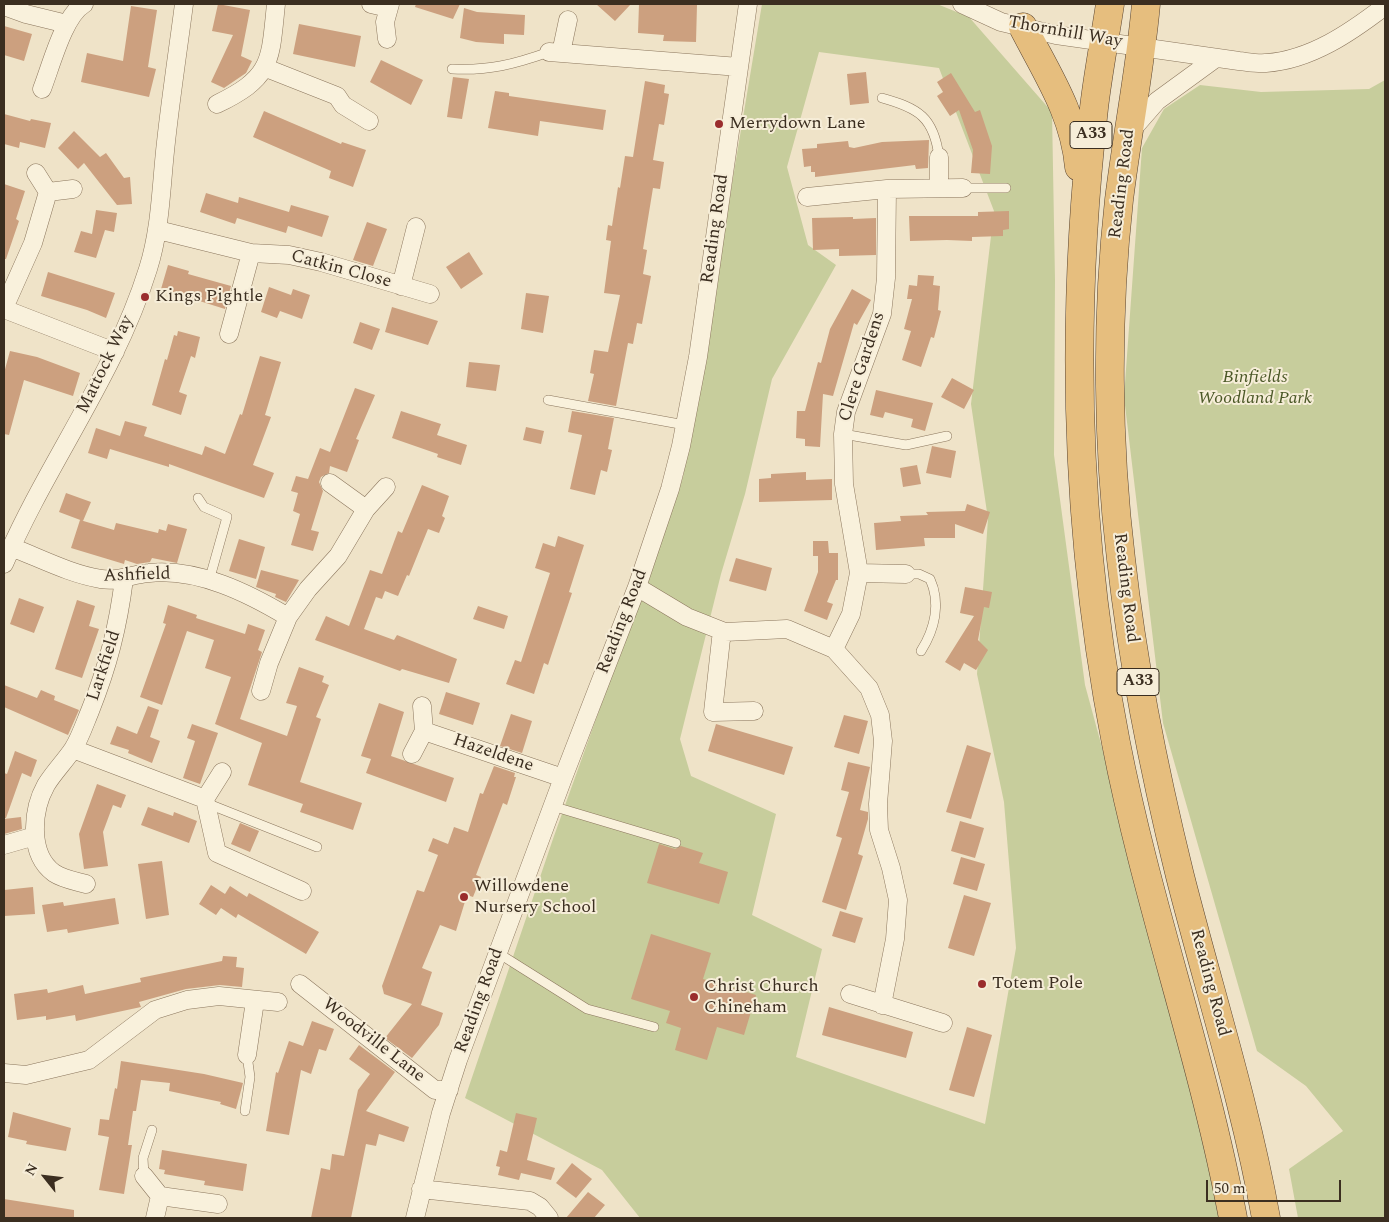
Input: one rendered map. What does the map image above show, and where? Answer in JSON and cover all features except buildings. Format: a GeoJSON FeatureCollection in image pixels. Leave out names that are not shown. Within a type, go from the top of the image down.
{"type":"FeatureCollection","features":[{"type":"Feature","properties":{"kind":"highway","name":"Reading Road"},"geometry":{"type":"LineString","coordinates":[[1110,4],[1094,107],[1080,309],[1082,465],[1092,594],[1102,662],[1126,791],[1218,1147],[1233,1218]]}},
{"type":"Feature","properties":{"kind":"highway","name":"Reading Road"},"geometry":{"type":"LineString","coordinates":[[1146,4],[1142,46],[1120,200],[1111,324],[1113,448],[1120,557],[1145,720],[1180,874],[1242,1109],[1266,1218]]}},
{"type":"Feature","properties":{"kind":"highway"},"geometry":{"type":"LineString","coordinates":[[1023,27],[1071,122],[1078,161],[1084,231]]}},
{"type":"Feature","properties":{"kind":"highway"},"geometry":{"type":"LineString","coordinates":[[1084,231],[1105,179],[1121,66],[1142,46]]}},
{"type":"Feature","properties":{"kind":"street"},"geometry":{"type":"LineString","coordinates":[[42,89],[67,24],[78,7],[84,4]]}},
{"type":"Feature","properties":{"kind":"street","name":"Mattock Way"},"geometry":{"type":"LineString","coordinates":[[4,564],[11,547],[115,352],[133,311],[158,230],[166,143],[184,4]]}},
{"type":"Feature","properties":{"kind":"street"},"geometry":{"type":"LineString","coordinates":[[217,104],[250,85],[266,68],[276,4]]}},
{"type":"Feature","properties":{"kind":"street","name":"Reading Road"},"geometry":{"type":"LineString","coordinates":[[415,1218],[420,1189],[449,1090],[552,806],[637,587],[670,489],[698,357],[748,4]]}},
{"type":"Feature","properties":{"kind":"street","name":"Thornhill Way"},"geometry":{"type":"LineString","coordinates":[[962,4],[1002,22],[1056,35],[1104,40],[1216,58],[1266,63],[1298,56],[1351,32],[1385,6]]}},
{"type":"Feature","properties":{"kind":"street"},"geometry":{"type":"LineString","coordinates":[[383,5],[387,39]]}},
{"type":"Feature","properties":{"kind":"street"},"geometry":{"type":"LineString","coordinates":[[4,6],[26,14],[67,24]]}},
{"type":"Feature","properties":{"kind":"street"},"geometry":{"type":"LineString","coordinates":[[568,20],[555,52],[739,67]]}},
{"type":"Feature","properties":{"kind":"street"},"geometry":{"type":"LineString","coordinates":[[1130,132],[1157,102],[1216,58]]}},
{"type":"Feature","properties":{"kind":"street"},"geometry":{"type":"LineString","coordinates":[[266,68],[337,96],[343,105],[369,121]]}},
{"type":"Feature","properties":{"kind":"street"},"geometry":{"type":"LineString","coordinates":[[939,157],[939,188]]}},
{"type":"Feature","properties":{"kind":"street"},"geometry":{"type":"LineString","coordinates":[[36,173],[48,192],[33,243],[4,309],[115,352]]}},
{"type":"Feature","properties":{"kind":"street"},"geometry":{"type":"LineString","coordinates":[[807,197],[887,189],[963,188]]}},
{"type":"Feature","properties":{"kind":"street"},"geometry":{"type":"LineString","coordinates":[[48,192],[74,189]]}},
{"type":"Feature","properties":{"kind":"street","name":"Clere Gardens"},"geometry":{"type":"LineString","coordinates":[[834,648],[851,614],[859,573],[844,484],[843,434],[846,412],[882,314],[886,278],[887,189]]}},
{"type":"Feature","properties":{"kind":"street","name":"Catkin Close"},"geometry":{"type":"LineString","coordinates":[[401,286],[416,226]]}},
{"type":"Feature","properties":{"kind":"street","name":"Catkin Close"},"geometry":{"type":"LineString","coordinates":[[158,230],[251,253],[289,255],[322,262],[430,294]]}},
{"type":"Feature","properties":{"kind":"street"},"geometry":{"type":"LineString","coordinates":[[230,334],[251,253]]}},
{"type":"Feature","properties":{"kind":"street"},"geometry":{"type":"LineString","coordinates":[[330,483],[366,509]]}},
{"type":"Feature","properties":{"kind":"street"},"geometry":{"type":"LineString","coordinates":[[261,691],[269,663],[288,617],[308,589],[338,556],[366,509],[386,487]]}},
{"type":"Feature","properties":{"kind":"street","name":"Ashfield"},"geometry":{"type":"LineString","coordinates":[[11,547],[79,573],[101,579],[124,579],[148,572],[183,574],[253,596],[288,617]]}},
{"type":"Feature","properties":{"kind":"street"},"geometry":{"type":"LineString","coordinates":[[859,573],[906,574]]}},
{"type":"Feature","properties":{"kind":"street","name":"Larkfield"},"geometry":{"type":"LineString","coordinates":[[86,884],[64,878],[53,872],[42,861],[35,836],[35,816],[45,787],[73,749],[107,667],[117,631],[124,579]]}},
{"type":"Feature","properties":{"kind":"street"},"geometry":{"type":"LineString","coordinates":[[637,587],[687,616],[725,632],[787,629],[834,648],[869,688],[880,715],[883,741],[878,804],[879,830],[891,868],[898,900],[895,939],[882,1005]]}},
{"type":"Feature","properties":{"kind":"street"},"geometry":{"type":"LineString","coordinates":[[725,632],[721,640],[713,712],[754,710]]}},
{"type":"Feature","properties":{"kind":"street"},"geometry":{"type":"LineString","coordinates":[[412,754],[424,731],[422,706]]}},
{"type":"Feature","properties":{"kind":"street","name":"Hazeldene"},"geometry":{"type":"LineString","coordinates":[[424,731],[563,778]]}},
{"type":"Feature","properties":{"kind":"street"},"geometry":{"type":"LineString","coordinates":[[73,749],[206,801]]}},
{"type":"Feature","properties":{"kind":"street"},"geometry":{"type":"LineString","coordinates":[[222,772],[206,801],[217,853],[302,891]]}},
{"type":"Feature","properties":{"kind":"street"},"geometry":{"type":"LineString","coordinates":[[4,845],[35,836]]}},
{"type":"Feature","properties":{"kind":"street","name":"Woodville Lane"},"geometry":{"type":"LineString","coordinates":[[300,984],[435,1090],[449,1090]]}},
{"type":"Feature","properties":{"kind":"street"},"geometry":{"type":"LineString","coordinates":[[850,994],[943,1023]]}},
{"type":"Feature","properties":{"kind":"street"},"geometry":{"type":"LineString","coordinates":[[4,1073],[26,1075],[89,1060],[155,1010],[187,1000],[219,996],[278,1002]]}},
{"type":"Feature","properties":{"kind":"street"},"geometry":{"type":"LineString","coordinates":[[248,1055],[255,1001]]}},
{"type":"Feature","properties":{"kind":"street"},"geometry":{"type":"LineString","coordinates":[[144,1176],[160,1196],[218,1204]]}},
{"type":"Feature","properties":{"kind":"street"},"geometry":{"type":"LineString","coordinates":[[420,1189],[530,1201],[540,1207],[549,1218]]}},
{"type":"Feature","properties":{"kind":"street"},"geometry":{"type":"LineString","coordinates":[[155,1218],[160,1196]]}},
{"type":"Feature","properties":{"kind":"lane"},"geometry":{"type":"LineString","coordinates":[[452,69],[476,70],[511,66],[555,52]]}},
{"type":"Feature","properties":{"kind":"lane"},"geometry":{"type":"LineString","coordinates":[[882,98],[903,104],[924,116],[937,141],[939,157]]}},
{"type":"Feature","properties":{"kind":"lane"},"geometry":{"type":"LineString","coordinates":[[963,188],[1006,188]]}},
{"type":"Feature","properties":{"kind":"lane"},"geometry":{"type":"LineString","coordinates":[[548,400],[685,425]]}},
{"type":"Feature","properties":{"kind":"lane"},"geometry":{"type":"LineString","coordinates":[[843,434],[906,445],[947,436]]}},
{"type":"Feature","properties":{"kind":"lane"},"geometry":{"type":"LineString","coordinates":[[198,498],[204,507],[226,516],[209,582]]}},
{"type":"Feature","properties":{"kind":"lane"},"geometry":{"type":"LineString","coordinates":[[906,574],[919,574],[930,579],[936,592],[933,625],[921,651]]}},
{"type":"Feature","properties":{"kind":"lane"},"geometry":{"type":"LineString","coordinates":[[206,801],[317,847]]}},
{"type":"Feature","properties":{"kind":"lane"},"geometry":{"type":"LineString","coordinates":[[552,806],[676,843]]}},
{"type":"Feature","properties":{"kind":"lane"},"geometry":{"type":"LineString","coordinates":[[498,952],[586,1009],[654,1027]]}},
{"type":"Feature","properties":{"kind":"lane"},"geometry":{"type":"LineString","coordinates":[[245,1111],[250,1077],[248,1055]]}},
{"type":"Feature","properties":{"kind":"lane"},"geometry":{"type":"LineString","coordinates":[[144,1176],[143,1158],[152,1130]]}},
{"type":"Feature","properties":{"kind":"green space"},"geometry":{"type":"Polygon","coordinates":[[[762,4],[937,4],[969,17],[1052,112],[1055,280],[1054,455],[1085,685],[1214,1159],[1222,1218],[640,1218],[602,1170],[465,1098],[554,836],[683,477],[762,4]],[[819,52],[787,167],[808,245],[836,265],[772,379],[745,494],[721,574],[680,739],[691,776],[776,814],[752,915],[822,949],[796,1057],[985,1124],[1016,948],[1004,802],[977,674],[988,519],[971,404],[994,211],[939,68],[819,52]]]}},
{"type":"Feature","properties":{"kind":"green space","name":"Binfields Woodland Park"},"geometry":{"type":"Polygon","coordinates":[[[1385,80],[1385,1218],[1298,1218],[1289,1169],[1343,1131],[1306,1086],[1257,1051],[1163,723],[1124,397],[1142,148],[1164,109],[1200,85],[1261,92],[1369,89],[1385,80]]]}},
{"type":"Feature","properties":{"kind":"place","name":"Merrydown Lane"},"geometry":{"type":"Point","coordinates":[719,124]}},
{"type":"Feature","properties":{"kind":"place","name":"Kings Pightle"},"geometry":{"type":"Point","coordinates":[145,297]}},
{"type":"Feature","properties":{"kind":"place","name":"Willowdene Nursery School"},"geometry":{"type":"Point","coordinates":[464,897]}},
{"type":"Feature","properties":{"kind":"place","name":"Totem Pole"},"geometry":{"type":"Point","coordinates":[982,984]}},
{"type":"Feature","properties":{"kind":"place","name":"Christ Church Chineham"},"geometry":{"type":"Point","coordinates":[694,997]}}]}
